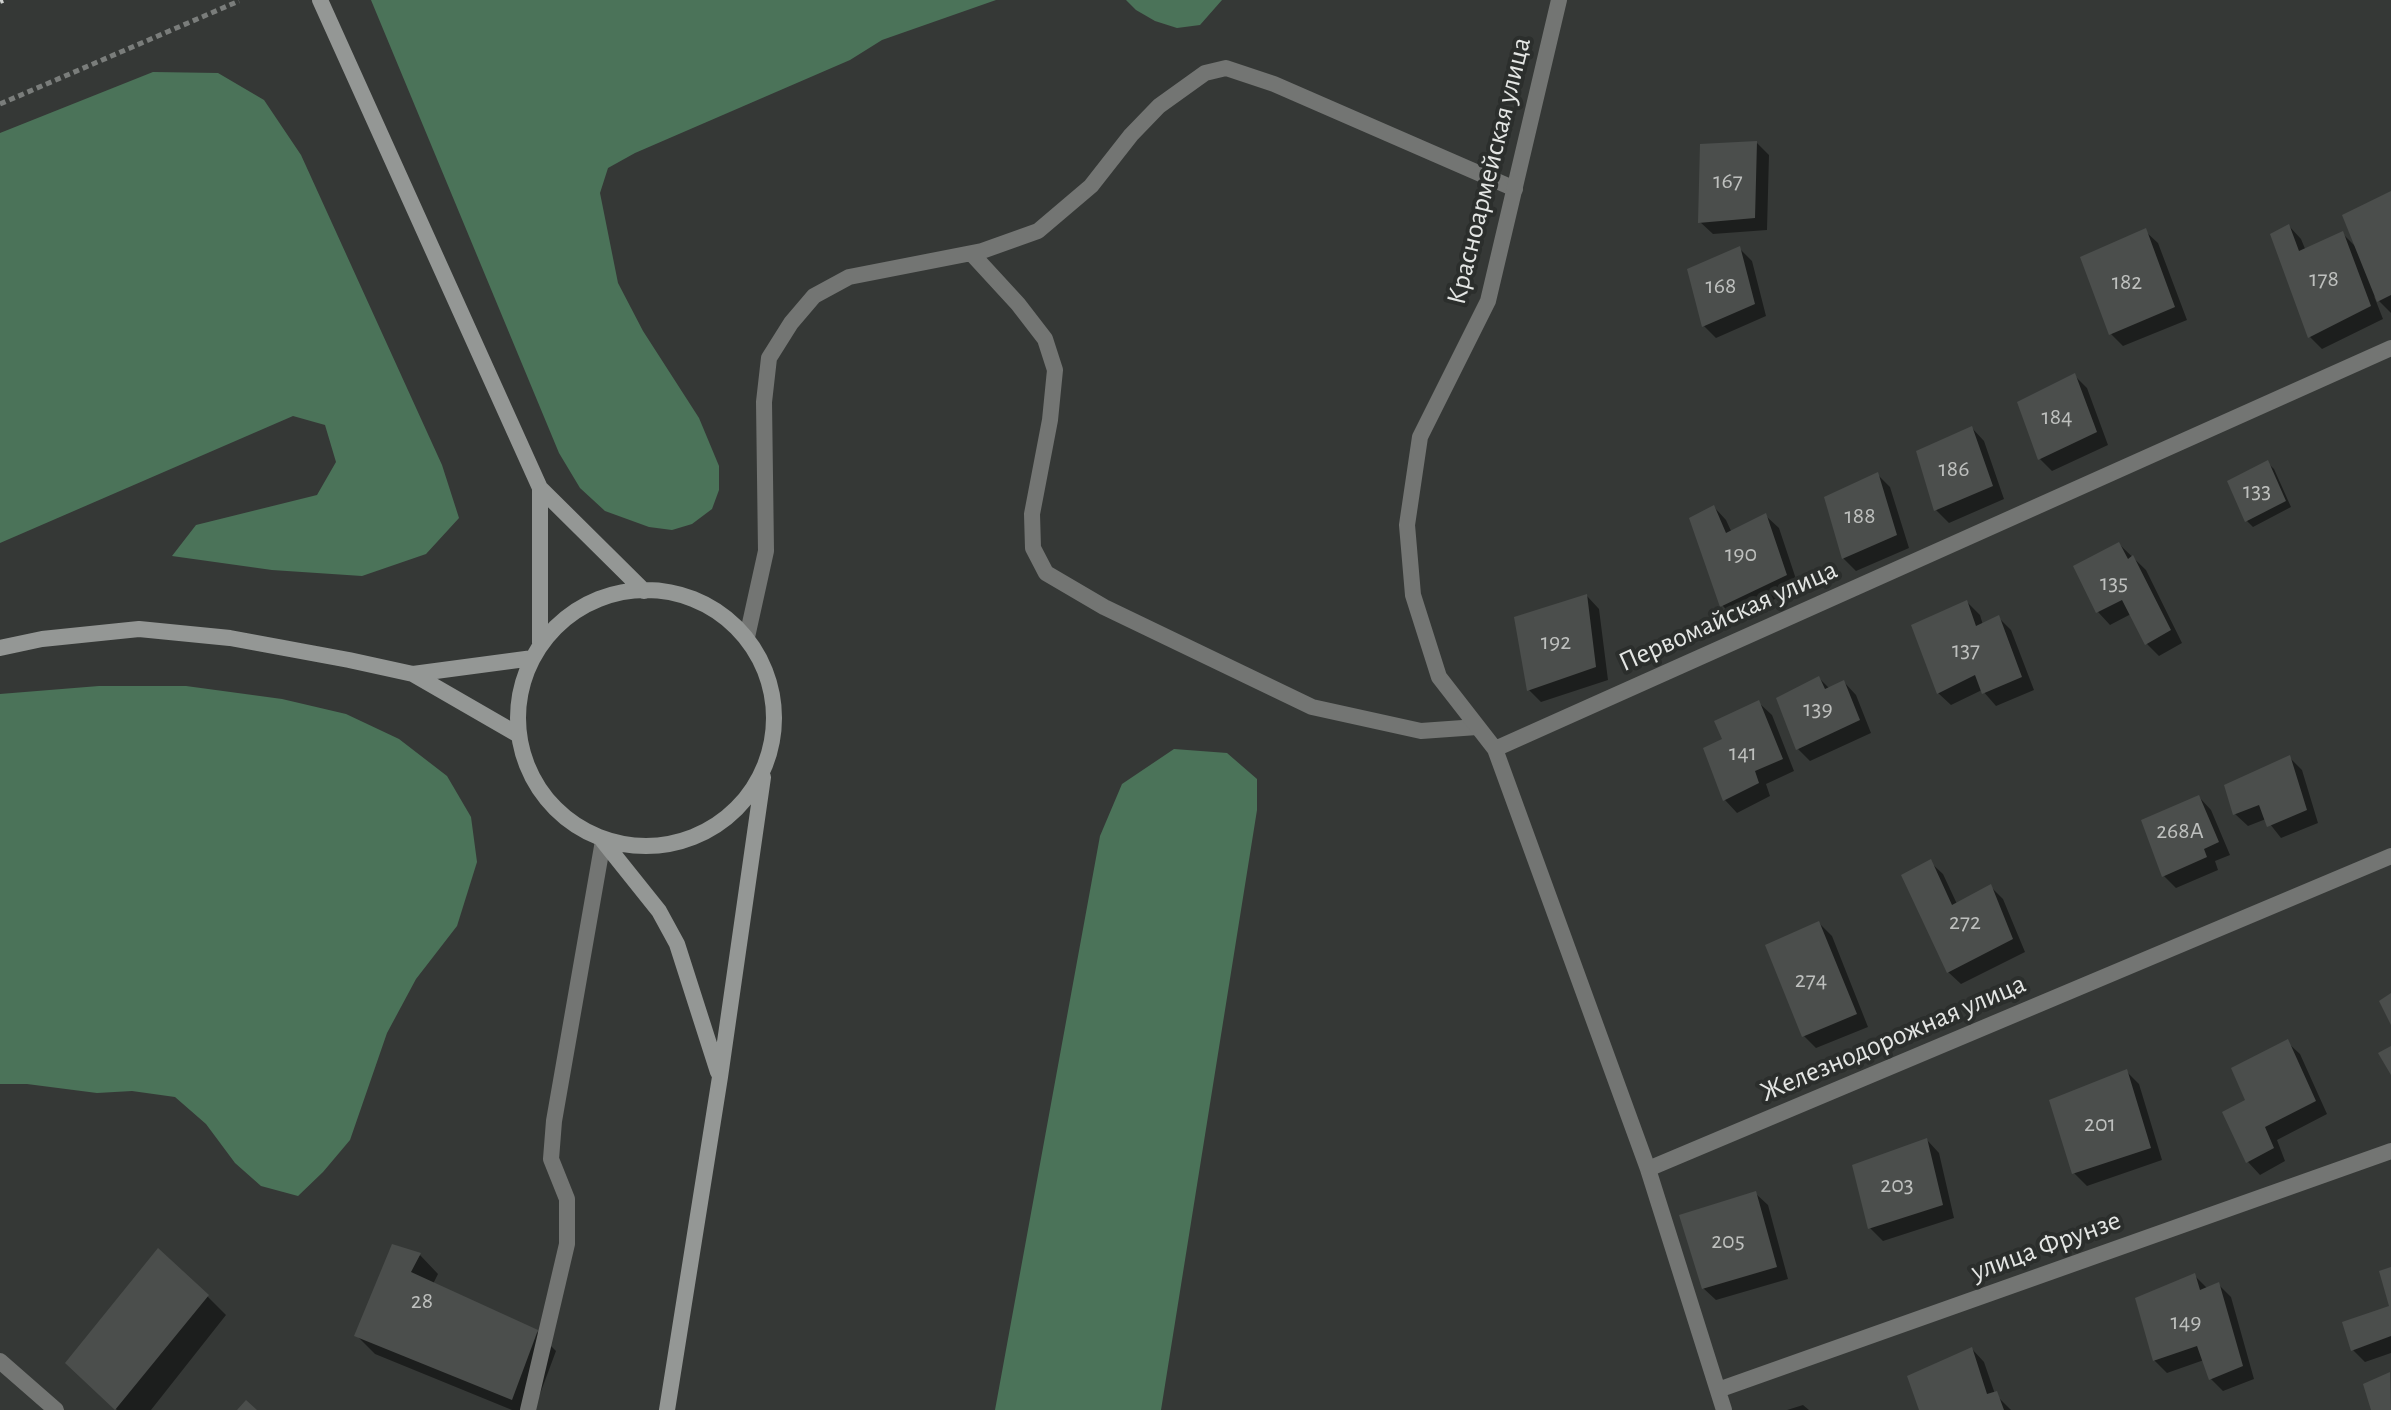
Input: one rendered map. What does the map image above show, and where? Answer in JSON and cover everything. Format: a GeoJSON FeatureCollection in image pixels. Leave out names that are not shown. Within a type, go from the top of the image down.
{"type":"FeatureCollection","features":[{"type":"Feature","properties":{"kind":"main road"},"geometry":{"type":"LineString","coordinates":[[320,0],[540,488],[644,591]]}},
{"type":"Feature","properties":{"kind":"main road"},"geometry":{"type":"LineString","coordinates":[[536,651],[540,488]]}},
{"type":"Feature","properties":{"kind":"main road"},"geometry":{"type":"LineString","coordinates":[[667,1410],[720,1077],[764,772],[776,726],[770,679],[747,637],[711,606],[666,590],[618,592],[574,610],[536,651],[520,686],[517,734],[532,779],[562,816],[603,841],[659,911],[677,944],[720,1077]]}},
{"type":"Feature","properties":{"kind":"main road"},"geometry":{"type":"LineString","coordinates":[[0,648],[42,639],[139,629],[230,638],[413,674],[517,734]]}},
{"type":"Feature","properties":{"kind":"main road"},"geometry":{"type":"LineString","coordinates":[[413,674],[536,651]]}},
{"type":"Feature","properties":{"kind":"main road"},"geometry":{"type":"LineString","coordinates":[[603,841],[650,847],[697,838],[737,811],[764,772]]}},
{"type":"Feature","properties":{"kind":"street","name":"Красноармейская улица"},"geometry":{"type":"LineString","coordinates":[[1495,749],[1439,677],[1413,595],[1407,525],[1420,437],[1488,301],[1559,0]]}},
{"type":"Feature","properties":{"kind":"street"},"geometry":{"type":"LineString","coordinates":[[747,637],[766,551],[764,402],[769,358],[791,323],[814,296],[849,277],[972,254],[1038,231],[1091,186],[1131,135],[1159,106],[1205,73],[1226,68],[1274,84],[1515,189]]}},
{"type":"Feature","properties":{"kind":"street"},"geometry":{"type":"LineString","coordinates":[[972,254],[1045,339],[1055,370],[1050,420],[1032,514],[1033,548],[1046,573],[1104,607],[1312,707],[1421,731],[1477,727]]}},
{"type":"Feature","properties":{"kind":"street","name":"Первомайская улица"},"geometry":{"type":"LineString","coordinates":[[1495,749],[2391,348]]}},
{"type":"Feature","properties":{"kind":"street"},"geometry":{"type":"LineString","coordinates":[[1495,749],[1648,1169],[1724,1410]]}},
{"type":"Feature","properties":{"kind":"street"},"geometry":{"type":"LineString","coordinates":[[528,1410],[567,1244],[567,1199],[551,1159],[554,1121],[603,841]]}},
{"type":"Feature","properties":{"kind":"street","name":"Железнодорожная улица"},"geometry":{"type":"LineString","coordinates":[[1648,1169],[2391,856]]}},
{"type":"Feature","properties":{"kind":"street","name":"улица Фрунзе"},"geometry":{"type":"LineString","coordinates":[[1718,1390],[2391,1151]]}},
{"type":"Feature","properties":{"kind":"street"},"geometry":{"type":"LineString","coordinates":[[0,1361],[56,1410]]}},
{"type":"Feature","properties":{"kind":"path"},"geometry":{"type":"LineString","coordinates":[[0,104],[239,1]]}},
{"type":"Feature","properties":{"kind":"green space"},"geometry":{"type":"Polygon","coordinates":[[[371,0],[996,0],[882,40],[850,60],[635,153],[608,168],[600,193],[618,283],[643,331],[699,418],[719,466],[719,490],[712,509],[692,524],[672,530],[649,527],[605,511],[580,488],[559,453],[371,0]]]}},
{"type":"Feature","properties":{"kind":"green space"},"geometry":{"type":"Polygon","coordinates":[[[1126,0],[1222,0],[1200,25],[1177,28],[1155,21],[1126,0]]]}},
{"type":"Feature","properties":{"kind":"green space"},"geometry":{"type":"Polygon","coordinates":[[[153,72],[218,73],[264,100],[301,155],[442,465],[459,518],[426,554],[362,576],[272,570],[172,556],[196,525],[317,495],[336,462],[325,425],[293,416],[0,543],[0,133],[153,72]]]}},
{"type":"Feature","properties":{"kind":"green space"},"geometry":{"type":"Polygon","coordinates":[[[99,686],[186,686],[282,699],[346,714],[399,739],[447,776],[471,817],[477,862],[457,926],[416,979],[387,1033],[350,1140],[298,1196],[261,1186],[235,1163],[206,1124],[175,1097],[132,1091],[97,1093],[27,1084],[0,1084],[0,694],[99,686]]]}},
{"type":"Feature","properties":{"kind":"green space"},"geometry":{"type":"Polygon","coordinates":[[[1174,749],[1227,753],[1257,779],[1257,810],[1161,1410],[995,1410],[1100,836],[1122,784],[1174,749]]]}},
{"type":"Feature","properties":{"kind":"building"},"geometry":{"type":"Polygon","coordinates":[[[1757,141],[1755,218],[1698,223],[1700,144],[1757,141]]]}},
{"type":"Feature","properties":{"kind":"building"},"geometry":{"type":"Polygon","coordinates":[[[2391,191],[2391,295],[2377,302],[2342,215],[2391,191]]]}},
{"type":"Feature","properties":{"kind":"building"},"geometry":{"type":"Polygon","coordinates":[[[2289,224],[2299,251],[2343,231],[2371,306],[2308,338],[2270,234],[2289,224]]]}},
{"type":"Feature","properties":{"kind":"building"},"geometry":{"type":"Polygon","coordinates":[[[2146,228],[2175,307],[2109,335],[2080,257],[2146,228]]]}},
{"type":"Feature","properties":{"kind":"building"},"geometry":{"type":"Polygon","coordinates":[[[1740,246],[1755,304],[1702,327],[1687,269],[1740,246]]]}},
{"type":"Feature","properties":{"kind":"building"},"geometry":{"type":"Polygon","coordinates":[[[2075,373],[2097,432],[2038,460],[2017,402],[2075,373]]]}},
{"type":"Feature","properties":{"kind":"building"},"geometry":{"type":"Polygon","coordinates":[[[1972,426],[1993,486],[1934,511],[1916,451],[1972,426]]]}},
{"type":"Feature","properties":{"kind":"building"},"geometry":{"type":"Polygon","coordinates":[[[2268,460],[2286,501],[2245,522],[2227,481],[2268,460]]]}},
{"type":"Feature","properties":{"kind":"building"},"geometry":{"type":"Polygon","coordinates":[[[1878,472],[1897,535],[1842,559],[1824,497],[1878,472]]]}},
{"type":"Feature","properties":{"kind":"building"},"geometry":{"type":"Polygon","coordinates":[[[1714,505],[1726,533],[1766,513],[1787,575],[1720,607],[1689,518],[1714,505]]]}},
{"type":"Feature","properties":{"kind":"building"},"geometry":{"type":"Polygon","coordinates":[[[2119,542],[2128,559],[2133,555],[2171,630],[2145,645],[2122,600],[2096,613],[2073,566],[2119,542]]]}},
{"type":"Feature","properties":{"kind":"building"},"geometry":{"type":"Polygon","coordinates":[[[1587,594],[1596,667],[1527,691],[1514,617],[1587,594]]]}},
{"type":"Feature","properties":{"kind":"building"},"geometry":{"type":"Polygon","coordinates":[[[1967,600],[1976,626],[1999,615],[2022,677],[1982,694],[1975,675],[1937,694],[1911,625],[1967,600]]]}},
{"type":"Feature","properties":{"kind":"building"},"geometry":{"type":"Polygon","coordinates":[[[1819,676],[1825,689],[1844,680],[1860,720],[1796,750],[1776,698],[1819,676]]]}},
{"type":"Feature","properties":{"kind":"building"},"geometry":{"type":"Polygon","coordinates":[[[1759,700],[1783,759],[1755,771],[1759,783],[1723,801],[1703,748],[1722,739],[1714,721],[1759,700]]]}},
{"type":"Feature","properties":{"kind":"building"},"geometry":{"type":"Polygon","coordinates":[[[2290,755],[2307,810],[2267,827],[2259,805],[2233,815],[2224,785],[2290,755]]]}},
{"type":"Feature","properties":{"kind":"building"},"geometry":{"type":"Polygon","coordinates":[[[2199,795],[2219,842],[2204,849],[2207,857],[2162,877],[2141,820],[2199,795]]]}},
{"type":"Feature","properties":{"kind":"building"},"geometry":{"type":"Polygon","coordinates":[[[1931,859],[1952,905],[1991,884],[2013,939],[1947,973],[1901,875],[1931,859]]]}},
{"type":"Feature","properties":{"kind":"building"},"geometry":{"type":"Polygon","coordinates":[[[1819,921],[1857,1014],[1802,1037],[1765,945],[1819,921]]]}},
{"type":"Feature","properties":{"kind":"building"},"geometry":{"type":"Polygon","coordinates":[[[2391,993],[2391,1025],[2379,1001],[2391,993]]]}},
{"type":"Feature","properties":{"kind":"building"},"geometry":{"type":"Polygon","coordinates":[[[2288,1039],[2316,1101],[2265,1127],[2274,1148],[2246,1163],[2222,1112],[2245,1100],[2231,1068],[2288,1039]]]}},
{"type":"Feature","properties":{"kind":"building"},"geometry":{"type":"Polygon","coordinates":[[[2391,1046],[2391,1075],[2378,1053],[2391,1046]]]}},
{"type":"Feature","properties":{"kind":"building"},"geometry":{"type":"Polygon","coordinates":[[[2127,1069],[2151,1148],[2072,1174],[2049,1100],[2127,1069]]]}},
{"type":"Feature","properties":{"kind":"building"},"geometry":{"type":"Polygon","coordinates":[[[1927,1138],[1943,1205],[1868,1229],[1852,1165],[1927,1138]]]}},
{"type":"Feature","properties":{"kind":"building"},"geometry":{"type":"Polygon","coordinates":[[[1756,1191],[1777,1267],[1702,1289],[1679,1215],[1756,1191]]]}},
{"type":"Feature","properties":{"kind":"building"},"geometry":{"type":"Polygon","coordinates":[[[392,1244],[421,1253],[411,1272],[538,1330],[512,1400],[354,1336],[392,1244]]]}},
{"type":"Feature","properties":{"kind":"building"},"geometry":{"type":"Polygon","coordinates":[[[158,1248],[209,1295],[115,1410],[65,1363],[158,1248]]]}},
{"type":"Feature","properties":{"kind":"building"},"geometry":{"type":"Polygon","coordinates":[[[2391,1267],[2391,1336],[2351,1351],[2342,1322],[2389,1306],[2379,1271],[2391,1267]]]}},
{"type":"Feature","properties":{"kind":"building"},"geometry":{"type":"Polygon","coordinates":[[[2195,1273],[2200,1290],[2219,1282],[2243,1366],[2209,1380],[2197,1346],[2153,1361],[2135,1298],[2195,1273]]]}},
{"type":"Feature","properties":{"kind":"building"},"geometry":{"type":"Polygon","coordinates":[[[1972,1347],[1987,1394],[1997,1391],[2004,1410],[1919,1410],[1907,1376],[1972,1347]]]}},
{"type":"Feature","properties":{"kind":"building"},"geometry":{"type":"Polygon","coordinates":[[[2390,1372],[2391,1410],[2371,1410],[2363,1384],[2390,1372]]]}},
{"type":"Feature","properties":{"kind":"building"},"geometry":{"type":"Polygon","coordinates":[[[246,1400],[257,1410],[237,1410],[246,1400]]]}}]}
